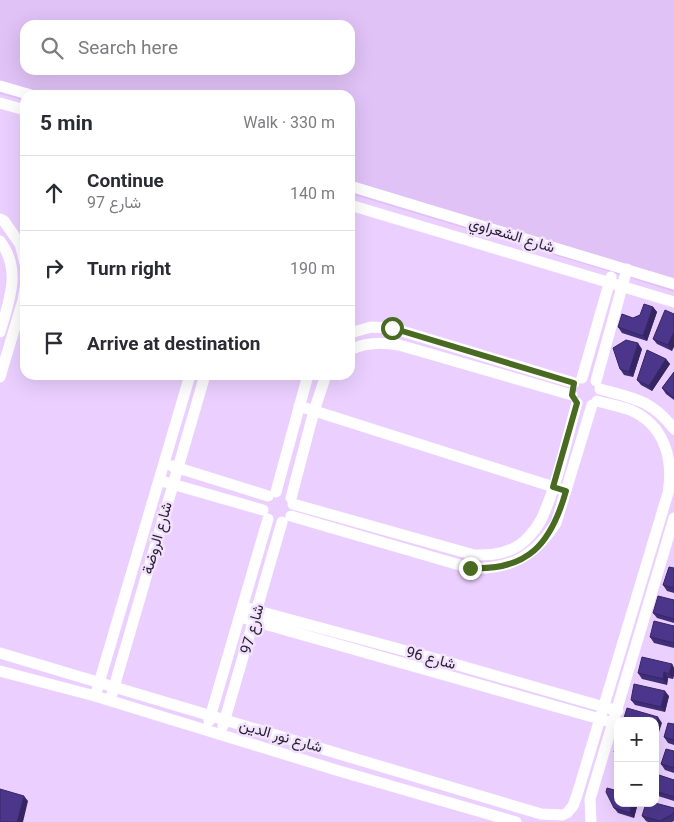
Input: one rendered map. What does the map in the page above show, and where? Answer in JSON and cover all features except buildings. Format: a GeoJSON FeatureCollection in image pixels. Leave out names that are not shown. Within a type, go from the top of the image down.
{"type":"FeatureCollection","features":[{"type":"Feature","properties":{"kind":"street"},"geometry":{"type":"LineString","coordinates":[[0,86],[20,92]]}},
{"type":"Feature","properties":{"kind":"street"},"geometry":{"type":"LineString","coordinates":[[0,102],[20,108]]}},
{"type":"Feature","properties":{"kind":"street","name":"شارع الشعراوي"},"geometry":{"type":"LineString","coordinates":[[355,188],[674,284]]}},
{"type":"Feature","properties":{"kind":"street","name":"شارع الشعراوي"},"geometry":{"type":"LineString","coordinates":[[355,206],[674,302]]}},
{"type":"Feature","properties":{"kind":"street"},"geometry":{"type":"LineString","coordinates":[[0,219],[4,221],[20,244]]}},
{"type":"Feature","properties":{"kind":"street"},"geometry":{"type":"LineString","coordinates":[[0,241],[7,251],[13,273],[10,296],[0,332]]}},
{"type":"Feature","properties":{"kind":"street"},"geometry":{"type":"LineString","coordinates":[[163,463],[272,494],[284,493],[292,501],[474,555],[494,555],[513,549],[529,537],[540,521],[553,487],[576,390],[614,266]]}},
{"type":"Feature","properties":{"kind":"street"},"geometry":{"type":"LineString","coordinates":[[158,480],[266,514],[275,522],[286,519],[470,568],[487,569],[504,566],[520,560],[546,538],[556,523],[594,403],[600,395],[598,385],[627,269]]}},
{"type":"Feature","properties":{"kind":"street"},"geometry":{"type":"LineString","coordinates":[[0,377],[20,313]]}},
{"type":"Feature","properties":{"kind":"street"},"geometry":{"type":"LineString","coordinates":[[355,331],[370,327],[392,328],[576,390],[584,406],[594,403],[629,409],[648,421],[663,438],[670,460],[671,471],[668,493],[577,795],[573,806],[563,817]]}},
{"type":"Feature","properties":{"kind":"street"},"geometry":{"type":"LineString","coordinates":[[355,348],[367,344],[383,342],[400,345],[576,390]]}},
{"type":"Feature","properties":{"kind":"street"},"geometry":{"type":"LineString","coordinates":[[576,390],[587,377],[598,385],[641,400],[654,408],[674,429]]}},
{"type":"Feature","properties":{"kind":"street","name":"شارع الروضة"},"geometry":{"type":"LineString","coordinates":[[95,696],[188,380]]}},
{"type":"Feature","properties":{"kind":"street","name":"شارع الروضة"},"geometry":{"type":"LineString","coordinates":[[110,701],[203,380]]}},
{"type":"Feature","properties":{"kind":"street"},"geometry":{"type":"LineString","coordinates":[[266,514],[264,502],[272,494],[307,380]]}},
{"type":"Feature","properties":{"kind":"street"},"geometry":{"type":"LineString","coordinates":[[286,519],[314,411],[324,380]]}},
{"type":"Feature","properties":{"kind":"street"},"geometry":{"type":"LineString","coordinates":[[299,406],[566,491]]}},
{"type":"Feature","properties":{"kind":"street","name":"شارع 97"},"geometry":{"type":"LineString","coordinates":[[206,730],[242,612],[266,514]]}},
{"type":"Feature","properties":{"kind":"street"},"geometry":{"type":"LineString","coordinates":[[616,717],[674,518]]}},
{"type":"Feature","properties":{"kind":"street","name":"شارع 97"},"geometry":{"type":"LineString","coordinates":[[220,735],[286,519]]}},
{"type":"Feature","properties":{"kind":"street","name":"شارع 96"},"geometry":{"type":"LineString","coordinates":[[242,612],[614,724]]}},
{"type":"Feature","properties":{"kind":"street","name":"شارع 96"},"geometry":{"type":"LineString","coordinates":[[256,616],[451,663],[618,711]]}},
{"type":"Feature","properties":{"kind":"street","name":"شارع نور الدين"},"geometry":{"type":"LineString","coordinates":[[0,653],[541,814],[563,817],[571,811],[581,812],[591,822]]}},
{"type":"Feature","properties":{"kind":"street","name":"شارع نور الدين"},"geometry":{"type":"LineString","coordinates":[[0,671],[95,696],[220,735],[516,822]]}},
{"type":"Feature","properties":{"kind":"street"},"geometry":{"type":"LineString","coordinates":[[591,822],[590,799],[614,724]]}},
{"type":"Feature","properties":{"kind":"shaded area"},"geometry":{"type":"Polygon","coordinates":[[[0,0],[674,0],[674,292],[355,195],[355,90],[20,90],[20,100],[0,94],[0,0]]]}},
{"type":"Feature","properties":{"kind":"route"},"geometry":{"type":"LineString","coordinates":[[392,328],[574,383],[572,395],[577,403],[553,487],[566,491],[556,523],[546,538],[520,560],[504,566],[487,569],[470,568]]}}]}
